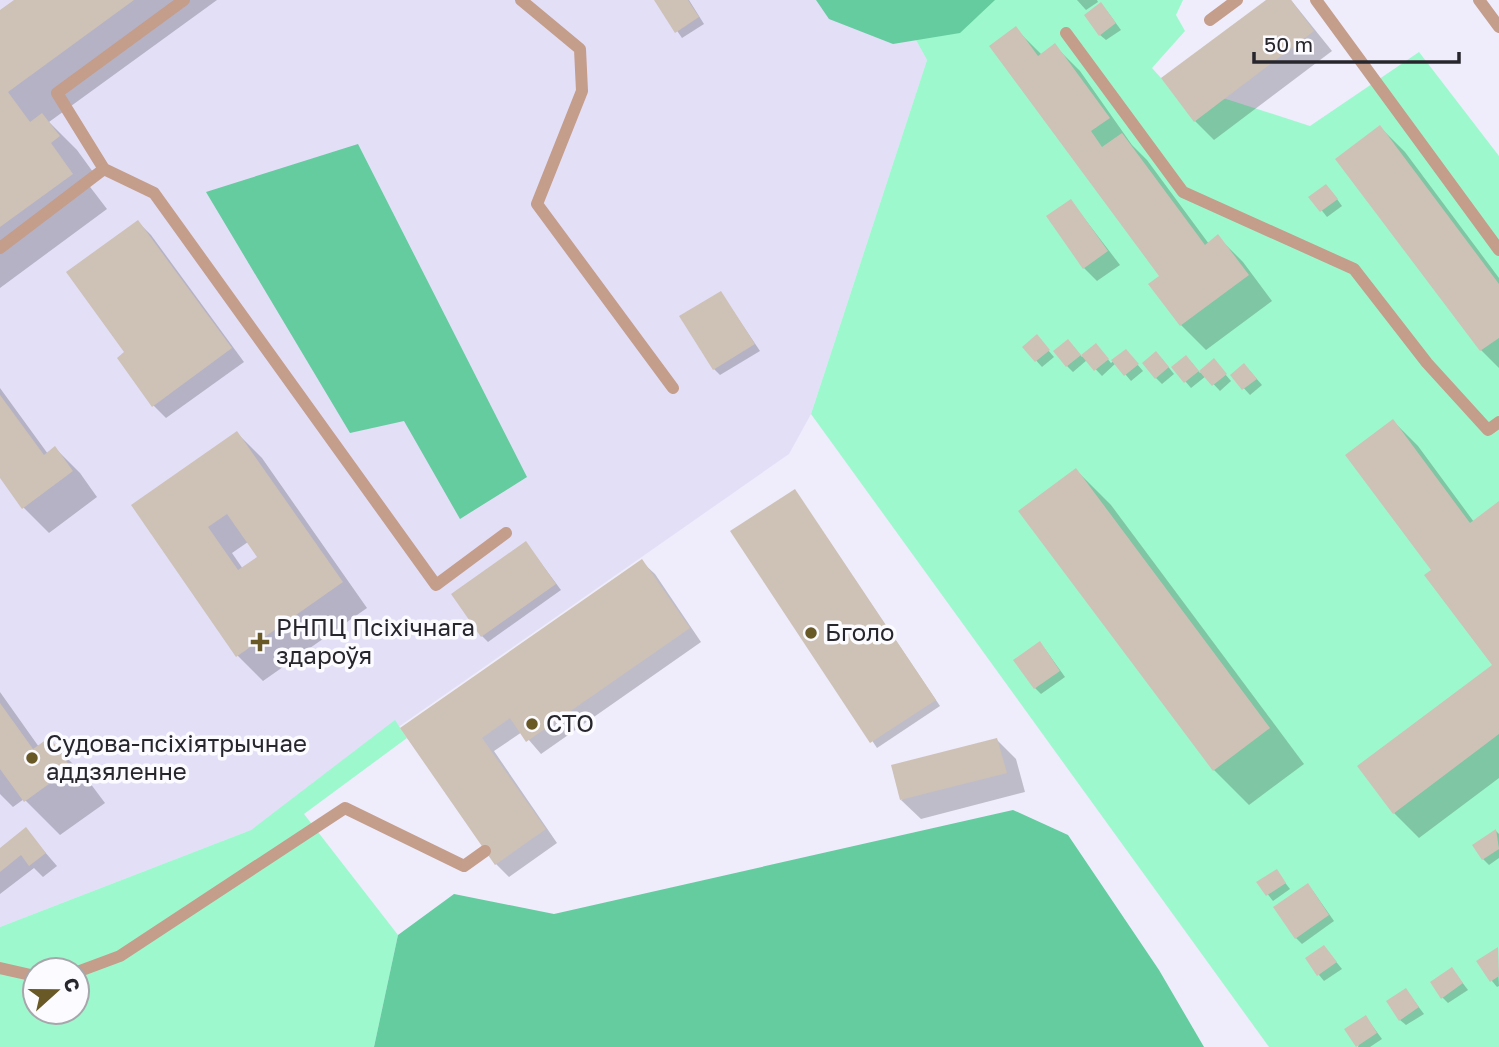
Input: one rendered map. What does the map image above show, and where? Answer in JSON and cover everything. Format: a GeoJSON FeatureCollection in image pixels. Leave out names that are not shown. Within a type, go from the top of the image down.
{"type":"FeatureCollection","features":[{"type":"Feature","properties":{"kind":"lane"},"geometry":{"type":"LineString","coordinates":[[184,0],[57,93],[104,169],[154,193],[436,585],[506,533]]}},
{"type":"Feature","properties":{"kind":"lane"},"geometry":{"type":"LineString","coordinates":[[521,0],[580,48],[582,91],[537,204],[673,388]]}},
{"type":"Feature","properties":{"kind":"lane"},"geometry":{"type":"LineString","coordinates":[[1210,20],[1237,0]]}},
{"type":"Feature","properties":{"kind":"lane"},"geometry":{"type":"LineString","coordinates":[[1316,0],[1499,250]]}},
{"type":"Feature","properties":{"kind":"lane"},"geometry":{"type":"LineString","coordinates":[[1479,0],[1499,27]]}},
{"type":"Feature","properties":{"kind":"lane"},"geometry":{"type":"LineString","coordinates":[[1066,33],[1183,192],[1354,269],[1426,363],[1488,430],[1499,422]]}},
{"type":"Feature","properties":{"kind":"lane"},"geometry":{"type":"LineString","coordinates":[[0,248],[104,169]]}},
{"type":"Feature","properties":{"kind":"lane"},"geometry":{"type":"LineString","coordinates":[[91,967],[120,956],[345,808],[464,866],[485,851]]}},
{"type":"Feature","properties":{"kind":"lane"},"geometry":{"type":"LineString","coordinates":[[0,968],[21,973]]}},
{"type":"Feature","properties":{"kind":"shaded area","name":"РНПЦ Псіхічнага здароўя"},"geometry":{"type":"Polygon","coordinates":[[[0,0],[900,0],[896,4],[927,60],[811,414],[789,454],[251,830],[0,927],[0,0]]]}},
{"type":"Feature","properties":{"kind":"green space"},"geometry":{"type":"Polygon","coordinates":[[[816,0],[995,0],[960,33],[893,44],[829,19],[816,0]]]}},
{"type":"Feature","properties":{"kind":"green space"},"geometry":{"type":"Polygon","coordinates":[[[900,0],[1183,0],[1176,15],[1185,31],[1152,68],[1161,78],[1310,126],[1419,52],[1499,156],[1499,1047],[1269,1047],[811,414],[927,60],[896,4],[900,0]]]}},
{"type":"Feature","properties":{"kind":"green space"},"geometry":{"type":"Polygon","coordinates":[[[358,144],[527,477],[460,519],[404,421],[350,433],[206,192],[358,144]]]}},
{"type":"Feature","properties":{"kind":"green space"},"geometry":{"type":"Polygon","coordinates":[[[395,720],[407,738],[304,814],[398,935],[374,1047],[0,1047],[0,927],[251,830],[395,720]]]}},
{"type":"Feature","properties":{"kind":"green space"},"geometry":{"type":"Polygon","coordinates":[[[1013,810],[1068,835],[1159,970],[1204,1047],[374,1047],[398,935],[454,894],[554,914],[1013,810]]]}},
{"type":"Feature","properties":{"kind":"building"},"geometry":{"type":"Polygon","coordinates":[[[14,0],[134,0],[8,92],[30,122],[42,113],[60,136],[51,143],[73,174],[0,227],[0,10],[14,0]]]}},
{"type":"Feature","properties":{"kind":"building"},"geometry":{"type":"Polygon","coordinates":[[[654,0],[688,0],[699,17],[675,33],[654,0]]]}},
{"type":"Feature","properties":{"kind":"building"},"geometry":{"type":"Polygon","coordinates":[[[1266,0],[1291,0],[1314,31],[1194,122],[1161,78],[1266,0]]]}},
{"type":"Feature","properties":{"kind":"building"},"geometry":{"type":"Polygon","coordinates":[[[1101,2],[1116,23],[1099,36],[1084,15],[1101,2]]]}},
{"type":"Feature","properties":{"kind":"building"},"geometry":{"type":"Polygon","coordinates":[[[1016,26],[1038,56],[1055,43],[1110,118],[1091,131],[1102,147],[1122,133],[1205,245],[1218,234],[1249,275],[1180,326],[1148,284],[1159,276],[989,46],[1016,26]]]}},
{"type":"Feature","properties":{"kind":"building"},"geometry":{"type":"Polygon","coordinates":[[[1380,125],[1499,284],[1499,338],[1480,351],[1335,159],[1380,125]]]}},
{"type":"Feature","properties":{"kind":"building"},"geometry":{"type":"Polygon","coordinates":[[[1326,184],[1338,199],[1320,212],[1308,197],[1326,184]]]}},
{"type":"Feature","properties":{"kind":"building"},"geometry":{"type":"Polygon","coordinates":[[[1071,199],[1108,251],[1083,269],[1046,216],[1071,199]]]}},
{"type":"Feature","properties":{"kind":"building"},"geometry":{"type":"Polygon","coordinates":[[[138,220],[232,348],[152,407],[117,358],[124,352],[66,272],[138,220]]]}},
{"type":"Feature","properties":{"kind":"building"},"geometry":{"type":"Polygon","coordinates":[[[721,291],[755,344],[713,370],[679,316],[721,291]]]}},
{"type":"Feature","properties":{"kind":"building"},"geometry":{"type":"Polygon","coordinates":[[[1037,334],[1050,350],[1035,362],[1022,347],[1037,334]]]}},
{"type":"Feature","properties":{"kind":"building"},"geometry":{"type":"Polygon","coordinates":[[[1068,339],[1081,355],[1066,367],[1053,351],[1068,339]]]}},
{"type":"Feature","properties":{"kind":"building"},"geometry":{"type":"Polygon","coordinates":[[[1096,343],[1109,359],[1094,371],[1081,355],[1096,343]]]}},
{"type":"Feature","properties":{"kind":"building"},"geometry":{"type":"Polygon","coordinates":[[[1126,349],[1139,364],[1124,376],[1111,360],[1126,349]]]}},
{"type":"Feature","properties":{"kind":"building"},"geometry":{"type":"Polygon","coordinates":[[[1156,351],[1169,367],[1155,379],[1142,363],[1156,351]]]}},
{"type":"Feature","properties":{"kind":"building"},"geometry":{"type":"Polygon","coordinates":[[[1186,355],[1199,371],[1184,383],[1171,367],[1186,355]]]}},
{"type":"Feature","properties":{"kind":"building"},"geometry":{"type":"Polygon","coordinates":[[[1214,358],[1227,374],[1212,386],[1199,371],[1214,358]]]}},
{"type":"Feature","properties":{"kind":"building"},"geometry":{"type":"Polygon","coordinates":[[[1244,363],[1257,379],[1242,390],[1230,375],[1244,363]]]}},
{"type":"Feature","properties":{"kind":"building"},"geometry":{"type":"Polygon","coordinates":[[[0,395],[44,455],[55,446],[73,471],[22,509],[0,478],[0,395]]]}},
{"type":"Feature","properties":{"kind":"building"},"geometry":{"type":"Polygon","coordinates":[[[1393,419],[1470,523],[1499,501],[1499,734],[1393,814],[1357,766],[1492,665],[1424,575],[1431,570],[1345,455],[1393,419]]]}},
{"type":"Feature","properties":{"kind":"building"},"geometry":{"type":"Polygon","coordinates":[[[237,431],[343,582],[236,657],[131,505],[237,431]],[[227,514],[208,527],[238,570],[257,557],[227,514]]]}},
{"type":"Feature","properties":{"kind":"building"},"geometry":{"type":"Polygon","coordinates":[[[1076,468],[1270,728],[1213,771],[1018,511],[1076,468]]]}},
{"type":"Feature","properties":{"kind":"building"},"geometry":{"type":"Polygon","coordinates":[[[795,489],[936,700],[870,743],[730,531],[795,489]]]}},
{"type":"Feature","properties":{"kind":"building"},"geometry":{"type":"Polygon","coordinates":[[[526,541],[556,584],[481,637],[451,594],[526,541]]]}},
{"type":"Feature","properties":{"kind":"building"},"geometry":{"type":"Polygon","coordinates":[[[642,559],[690,628],[526,742],[510,718],[482,738],[546,829],[495,865],[400,728],[642,559]]]}},
{"type":"Feature","properties":{"kind":"building"},"geometry":{"type":"Polygon","coordinates":[[[1040,641],[1060,671],[1034,689],[1013,660],[1040,641]]]}},
{"type":"Feature","properties":{"kind":"building","name":"Судова-псіхіятрычнае аддзяленне"},"geometry":{"type":"Polygon","coordinates":[[[0,703],[33,749],[50,737],[71,768],[24,802],[0,769],[0,703]]]}},
{"type":"Feature","properties":{"kind":"building"},"geometry":{"type":"Polygon","coordinates":[[[997,738],[1007,773],[900,800],[891,765],[997,738]]]}},
{"type":"Feature","properties":{"kind":"building"},"geometry":{"type":"Polygon","coordinates":[[[26,827],[46,853],[29,866],[21,855],[0,872],[0,848],[26,827]]]}},
{"type":"Feature","properties":{"kind":"building"},"geometry":{"type":"Polygon","coordinates":[[[1496,829],[1499,849],[1482,860],[1472,845],[1496,829]]]}},
{"type":"Feature","properties":{"kind":"building"},"geometry":{"type":"Polygon","coordinates":[[[1277,869],[1286,883],[1266,896],[1256,882],[1277,869]]]}},
{"type":"Feature","properties":{"kind":"building"},"geometry":{"type":"Polygon","coordinates":[[[1308,883],[1329,915],[1295,939],[1273,907],[1308,883]]]}},
{"type":"Feature","properties":{"kind":"building"},"geometry":{"type":"Polygon","coordinates":[[[1324,945],[1337,962],[1317,976],[1305,958],[1324,945]]]}},
{"type":"Feature","properties":{"kind":"building"},"geometry":{"type":"Polygon","coordinates":[[[1498,947],[1499,976],[1490,982],[1476,961],[1498,947]]]}},
{"type":"Feature","properties":{"kind":"building"},"geometry":{"type":"Polygon","coordinates":[[[1452,967],[1463,983],[1441,999],[1430,982],[1452,967]]]}},
{"type":"Feature","properties":{"kind":"building"},"geometry":{"type":"Polygon","coordinates":[[[1406,988],[1419,1007],[1399,1021],[1386,1001],[1406,988]]]}},
{"type":"Feature","properties":{"kind":"building"},"geometry":{"type":"Polygon","coordinates":[[[1366,1015],[1377,1033],[1356,1047],[1344,1029],[1366,1015]]]}},
{"type":"Feature","properties":{"kind":"place","name":"Бголо"},"geometry":{"type":"Point","coordinates":[811,633]}},
{"type":"Feature","properties":{"kind":"place","name":"РНПЦ Псіхічнага здароўя"},"geometry":{"type":"Point","coordinates":[260,642]}},
{"type":"Feature","properties":{"kind":"place","name":"СТО"},"geometry":{"type":"Point","coordinates":[532,724]}},
{"type":"Feature","properties":{"kind":"place","name":"Судова-псіхіятрычнае аддзяленне"},"geometry":{"type":"Point","coordinates":[32,758]}}]}
